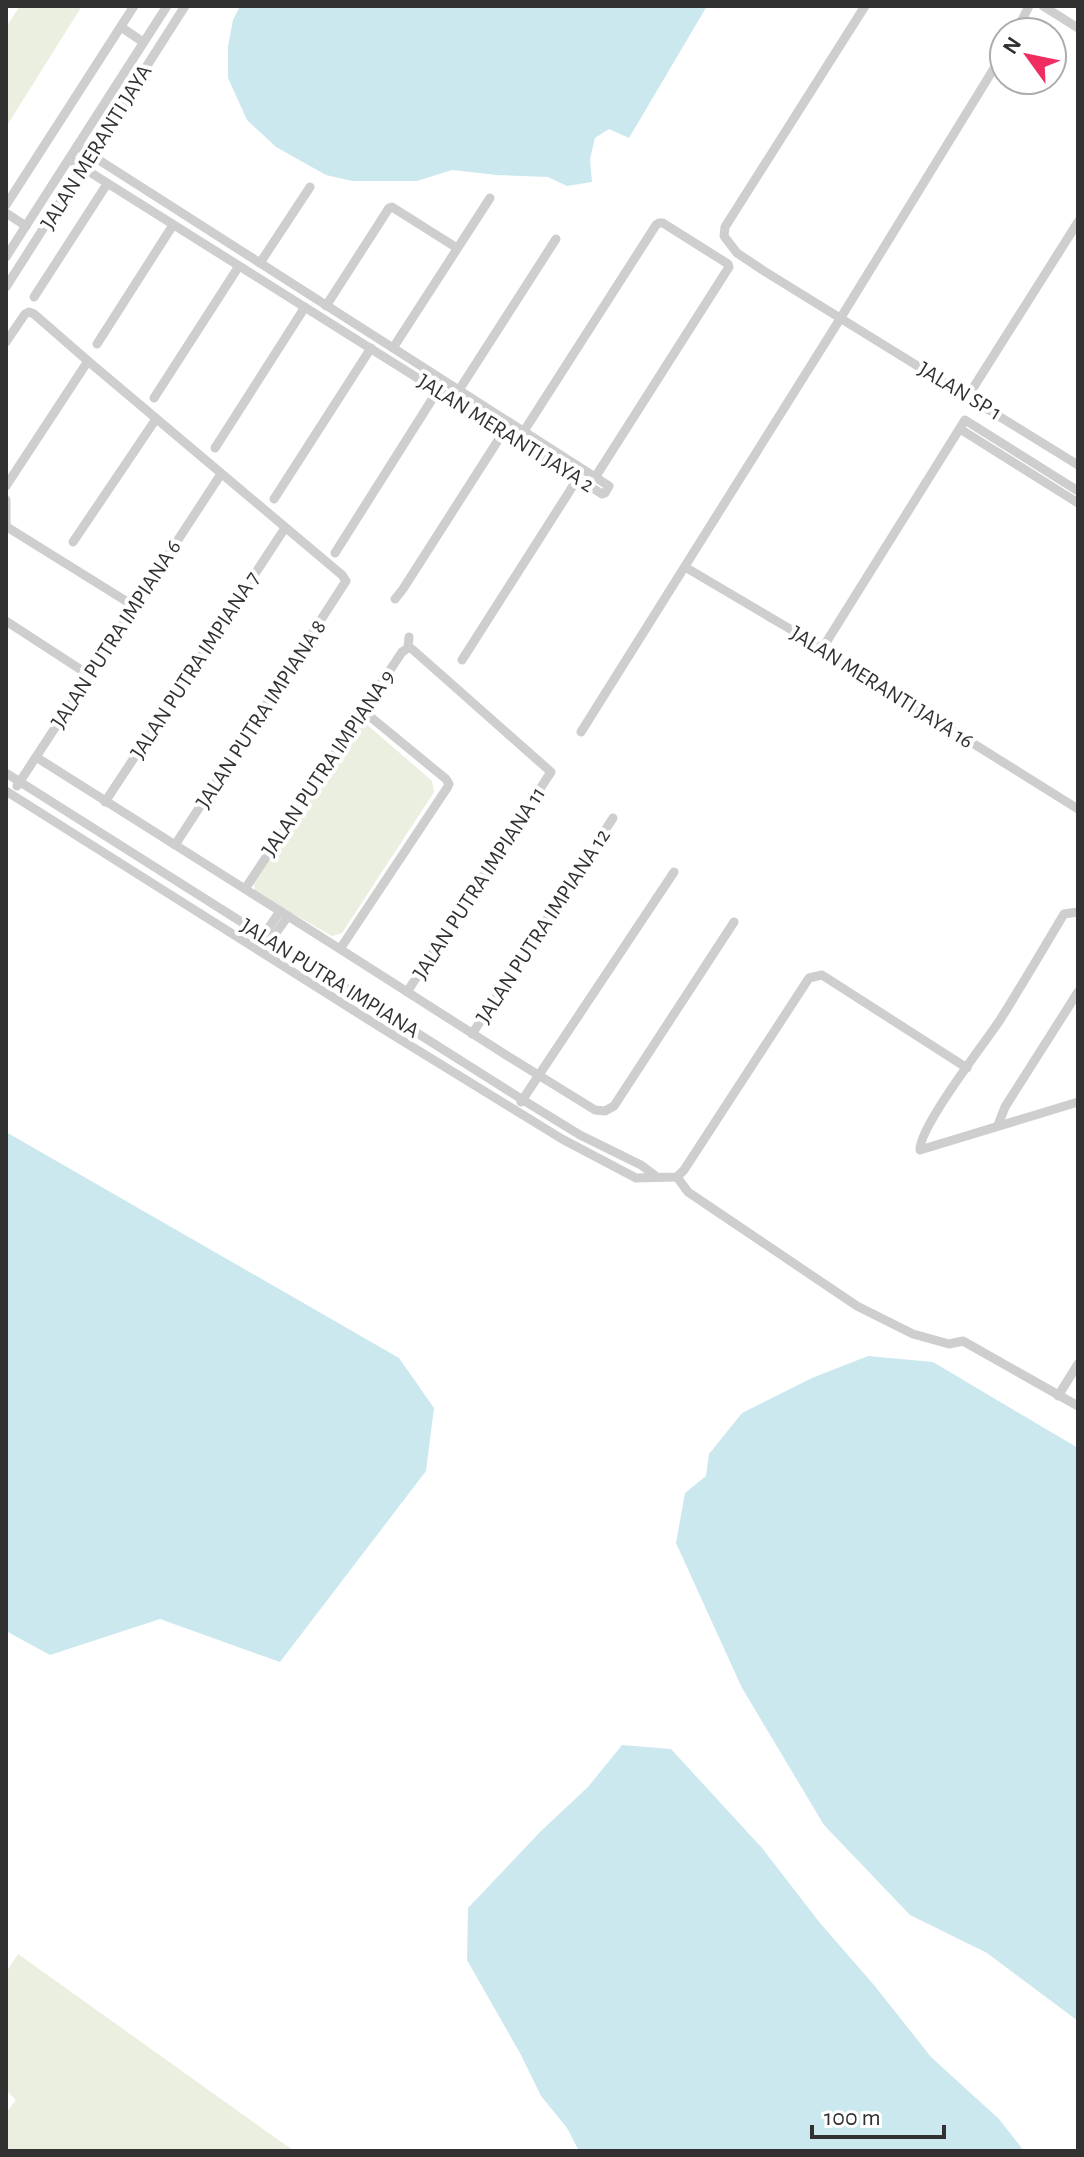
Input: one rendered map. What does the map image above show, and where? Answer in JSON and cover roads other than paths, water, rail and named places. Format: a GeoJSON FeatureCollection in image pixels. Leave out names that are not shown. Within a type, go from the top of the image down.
{"type":"FeatureCollection","features":[{"type":"Feature","properties":{"kind":"street"},"geometry":{"type":"LineString","coordinates":[[6,205],[134,6]]}},
{"type":"Feature","properties":{"kind":"street","name":"JALAN MERANTI JAYA"},"geometry":{"type":"LineString","coordinates":[[6,257],[167,6]]}},
{"type":"Feature","properties":{"kind":"street","name":"JALAN MERANTI JAYA"},"geometry":{"type":"LineString","coordinates":[[6,287],[185,6]]}},
{"type":"Feature","properties":{"kind":"street","name":"JALAN SP 1"},"geometry":{"type":"LineString","coordinates":[[865,6],[725,227],[724,236],[737,253],[840,319],[1077,461]]}},
{"type":"Feature","properties":{"kind":"street"},"geometry":{"type":"LineString","coordinates":[[1043,6],[1078,28]]}},
{"type":"Feature","properties":{"kind":"street"},"geometry":{"type":"LineString","coordinates":[[121,27],[143,42]]}},
{"type":"Feature","properties":{"kind":"street"},"geometry":{"type":"LineString","coordinates":[[581,732],[988,78]]}},
{"type":"Feature","properties":{"kind":"street","name":"JALAN MERANTI JAYA 2"},"geometry":{"type":"LineString","coordinates":[[69,159],[602,494],[605,493],[608,484],[596,476],[77,146]]}},
{"type":"Feature","properties":{"kind":"street"},"geometry":{"type":"LineString","coordinates":[[34,297],[107,184]]}},
{"type":"Feature","properties":{"kind":"street"},"geometry":{"type":"LineString","coordinates":[[260,263],[310,187]]}},
{"type":"Feature","properties":{"kind":"street"},"geometry":{"type":"LineString","coordinates":[[146,208],[155,195]]}},
{"type":"Feature","properties":{"kind":"street"},"geometry":{"type":"LineString","coordinates":[[393,348],[490,198]]}},
{"type":"Feature","properties":{"kind":"street"},"geometry":{"type":"LineString","coordinates":[[326,306],[389,208],[457,248]]}},
{"type":"Feature","properties":{"kind":"street"},"geometry":{"type":"LineString","coordinates":[[6,213],[26,226]]}},
{"type":"Feature","properties":{"kind":"street"},"geometry":{"type":"LineString","coordinates":[[968,396],[1078,222]]}},
{"type":"Feature","properties":{"kind":"street"},"geometry":{"type":"LineString","coordinates":[[524,431],[659,223],[689,239],[729,267],[596,476]]}},
{"type":"Feature","properties":{"kind":"street"},"geometry":{"type":"LineString","coordinates":[[97,344],[173,225]]}},
{"type":"Feature","properties":{"kind":"street"},"geometry":{"type":"LineString","coordinates":[[459,390],[556,239]]}},
{"type":"Feature","properties":{"kind":"street"},"geometry":{"type":"LineString","coordinates":[[154,398],[239,266]]}},
{"type":"Feature","properties":{"kind":"street"},"geometry":{"type":"LineString","coordinates":[[274,287],[280,277]]}},
{"type":"Feature","properties":{"kind":"street"},"geometry":{"type":"LineString","coordinates":[[215,448],[305,307]]}},
{"type":"Feature","properties":{"kind":"street"},"geometry":{"type":"LineString","coordinates":[[6,342],[25,314],[34,314],[285,528]]}},
{"type":"Feature","properties":{"kind":"street"},"geometry":{"type":"LineString","coordinates":[[274,499],[371,348]]}},
{"type":"Feature","properties":{"kind":"street"},"geometry":{"type":"LineString","coordinates":[[404,369],[410,359]]}},
{"type":"Feature","properties":{"kind":"street"},"geometry":{"type":"LineString","coordinates":[[6,486],[88,361]]}},
{"type":"Feature","properties":{"kind":"street"},"geometry":{"type":"LineString","coordinates":[[335,553],[438,390]]}},
{"type":"Feature","properties":{"kind":"street"},"geometry":{"type":"LineString","coordinates":[[73,542],[156,419]]}},
{"type":"Feature","properties":{"kind":"street"},"geometry":{"type":"LineString","coordinates":[[962,424],[1078,491]]}},
{"type":"Feature","properties":{"kind":"street"},"geometry":{"type":"LineString","coordinates":[[962,424],[1078,503]]}},
{"type":"Feature","properties":{"kind":"street"},"geometry":{"type":"LineString","coordinates":[[822,649],[962,424]]}},
{"type":"Feature","properties":{"kind":"street"},"geometry":{"type":"LineString","coordinates":[[395,599],[504,431]]}},
{"type":"Feature","properties":{"kind":"street","name":"JALAN PUTRA IMPIANA 6"},"geometry":{"type":"LineString","coordinates":[[9,792],[20,782],[221,474]]}},
{"type":"Feature","properties":{"kind":"street"},"geometry":{"type":"LineString","coordinates":[[462,660],[578,478]]}},
{"type":"Feature","properties":{"kind":"street"},"geometry":{"type":"LineString","coordinates":[[6,500],[7,528],[134,606]]}},
{"type":"Feature","properties":{"kind":"street","name":"JALAN PUTRA IMPIANA 8"},"geometry":{"type":"LineString","coordinates":[[175,845],[346,581],[285,528]]}},
{"type":"Feature","properties":{"kind":"street","name":"JALAN PUTRA IMPIANA 7"},"geometry":{"type":"LineString","coordinates":[[105,802],[285,528]]}},
{"type":"Feature","properties":{"kind":"street","name":"JALAN MERANTI JAYA 16"},"geometry":{"type":"LineString","coordinates":[[685,567],[1078,809]]}},
{"type":"Feature","properties":{"kind":"street"},"geometry":{"type":"LineString","coordinates":[[6,621],[89,675]]}},
{"type":"Feature","properties":{"kind":"street","name":"JALAN PUTRA IMPIANA 9"},"geometry":{"type":"LineString","coordinates":[[245,889],[362,710],[402,652],[408,648],[409,637]]}},
{"type":"Feature","properties":{"kind":"street","name":"JALAN PUTRA IMPIANA 11"},"geometry":{"type":"LineString","coordinates":[[407,992],[551,772],[408,648]]}},
{"type":"Feature","properties":{"kind":"street"},"geometry":{"type":"LineString","coordinates":[[340,949],[449,784],[362,710]]}},
{"type":"Feature","properties":{"kind":"street"},"geometry":{"type":"LineString","coordinates":[[36,757],[595,1110],[605,1111],[614,1106],[734,922]]}},
{"type":"Feature","properties":{"kind":"street","name":"JALAN PUTRA IMPIANA"},"geometry":{"type":"LineString","coordinates":[[6,773],[523,1100],[580,1135],[641,1165],[657,1177]]}},
{"type":"Feature","properties":{"kind":"street","name":"JALAN PUTRA IMPIANA"},"geometry":{"type":"LineString","coordinates":[[9,792],[555,1135],[636,1178],[657,1177]]}},
{"type":"Feature","properties":{"kind":"street","name":"JALAN PUTRA IMPIANA 12"},"geometry":{"type":"LineString","coordinates":[[472,1034],[613,818]]}},
{"type":"Feature","properties":{"kind":"street"},"geometry":{"type":"LineString","coordinates":[[516,1110],[674,872]]}},
{"type":"Feature","properties":{"kind":"street"},"geometry":{"type":"LineString","coordinates":[[1078,912],[1064,914],[1031,971],[931,1121],[920,1140],[920,1150],[1078,1102]]}},
{"type":"Feature","properties":{"kind":"street"},"geometry":{"type":"LineString","coordinates":[[259,950],[284,914]]}},
{"type":"Feature","properties":{"kind":"street"},"geometry":{"type":"LineString","coordinates":[[657,1177],[677,1177],[684,1170],[809,978],[822,975],[967,1068]]}},
{"type":"Feature","properties":{"kind":"street"},"geometry":{"type":"LineString","coordinates":[[998,1125],[1005,1107],[1078,992]]}},
{"type":"Feature","properties":{"kind":"street"},"geometry":{"type":"LineString","coordinates":[[677,1177],[688,1192],[857,1306],[913,1334],[949,1344],[963,1341],[1077,1405]]}},
{"type":"Feature","properties":{"kind":"street"},"geometry":{"type":"LineString","coordinates":[[1058,1396],[1078,1364]]}},
{"type":"Feature","properties":{"kind":"water"},"geometry":{"type":"Polygon","coordinates":[[[240,6],[707,6],[629,138],[609,129],[595,138],[590,159],[592,182],[567,186],[548,177],[452,170],[417,181],[352,181],[326,175],[276,147],[247,120],[228,78],[228,46],[233,20],[240,6]]]}},
{"type":"Feature","properties":{"kind":"water"},"geometry":{"type":"Polygon","coordinates":[[[6,1132],[399,1358],[434,1408],[426,1471],[280,1662],[160,1619],[50,1655],[6,1631],[6,1132]]]}},
{"type":"Feature","properties":{"kind":"water"},"geometry":{"type":"Polygon","coordinates":[[[868,1356],[933,1362],[1078,1448],[1078,2021],[987,1953],[910,1915],[824,1825],[742,1688],[676,1543],[685,1493],[706,1476],[709,1454],[742,1413],[812,1378],[868,1356]]]}},
{"type":"Feature","properties":{"kind":"water"},"geometry":{"type":"Polygon","coordinates":[[[622,1745],[671,1749],[762,1848],[931,2057],[999,2119],[1024,2151],[579,2151],[567,2128],[541,2096],[467,1960],[468,1908],[588,1787],[622,1745]]]}}]}
